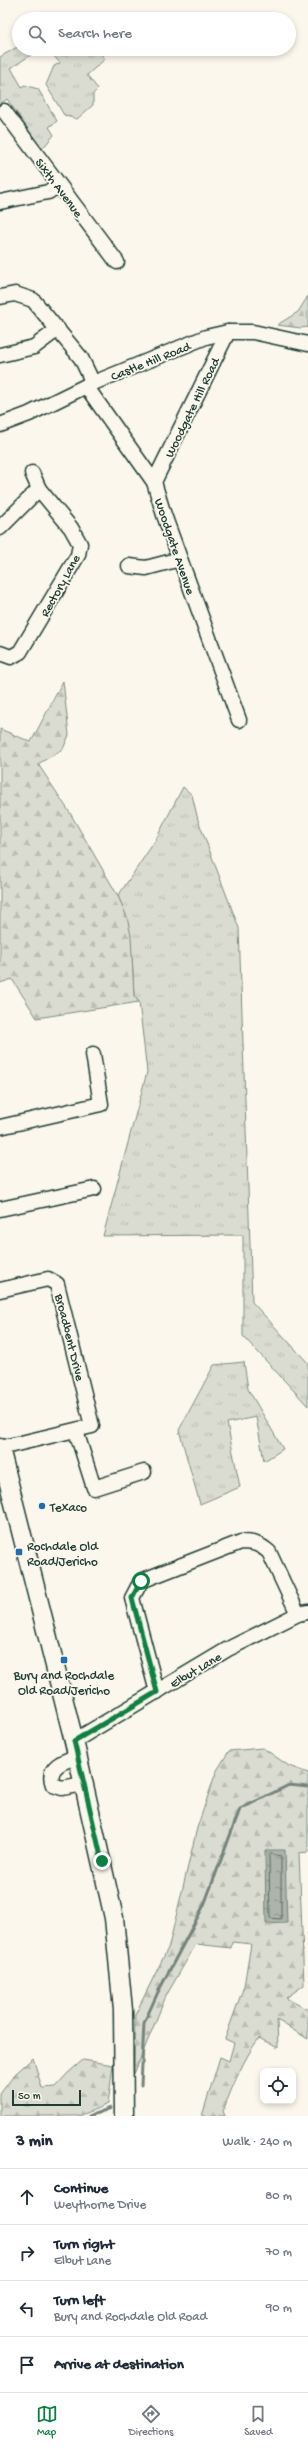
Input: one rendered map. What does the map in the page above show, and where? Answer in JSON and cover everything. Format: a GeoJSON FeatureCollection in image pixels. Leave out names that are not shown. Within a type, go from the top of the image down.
{"type":"FeatureCollection","features":[{"type":"Feature","properties":{"kind":"main road"},"geometry":{"type":"LineString","coordinates":[[0,1448],[2,1468],[75,1749],[114,1918],[123,2010],[124,2116]]}},
{"type":"Feature","properties":{"kind":"street","name":"Sixth Avenue"},"geometry":{"type":"LineString","coordinates":[[4,111],[117,262]]}},
{"type":"Feature","properties":{"kind":"street"},"geometry":{"type":"LineString","coordinates":[[0,202],[48,192],[59,185]]}},
{"type":"Feature","properties":{"kind":"street","name":"Woodgate Avenue"},"geometry":{"type":"LineString","coordinates":[[0,297],[15,294],[33,300],[58,329],[81,358],[90,384],[154,482],[180,559],[239,720]]}},
{"type":"Feature","properties":{"kind":"street"},"geometry":{"type":"LineString","coordinates":[[0,354],[34,347],[58,329]]}},
{"type":"Feature","properties":{"kind":"street","name":"Castle Hill Road"},"geometry":{"type":"LineString","coordinates":[[0,425],[29,414],[90,384],[206,337],[228,332],[253,332],[308,344]]}},
{"type":"Feature","properties":{"kind":"street","name":"Woodgate Hill Road"},"geometry":{"type":"LineString","coordinates":[[154,482],[228,332]]}},
{"type":"Feature","properties":{"kind":"street","name":"Rectory Lane"},"geometry":{"type":"LineString","coordinates":[[0,653],[11,657],[20,652],[78,555],[80,544],[71,528],[39,488],[32,473]]}},
{"type":"Feature","properties":{"kind":"street"},"geometry":{"type":"LineString","coordinates":[[0,528],[39,488]]}},
{"type":"Feature","properties":{"kind":"street"},"geometry":{"type":"LineString","coordinates":[[128,566],[146,568],[180,559]]}},
{"type":"Feature","properties":{"kind":"street"},"geometry":{"type":"LineString","coordinates":[[0,1127],[101,1104],[93,1054]]}},
{"type":"Feature","properties":{"kind":"street"},"geometry":{"type":"LineString","coordinates":[[0,1209],[94,1189]]}},
{"type":"Feature","properties":{"kind":"street","name":"Broadbent Drive"},"geometry":{"type":"LineString","coordinates":[[0,1290],[48,1279],[57,1284],[92,1426],[76,1431]]}},
{"type":"Feature","properties":{"kind":"street"},"geometry":{"type":"LineString","coordinates":[[0,1448],[76,1431],[94,1488],[144,1472]]}},
{"type":"Feature","properties":{"kind":"street"},"geometry":{"type":"LineString","coordinates":[[157,1692],[132,1598],[141,1581],[241,1542],[250,1542],[261,1545],[269,1552],[303,1613]]}},
{"type":"Feature","properties":{"kind":"street","name":"Elbut Lane"},"geometry":{"type":"LineString","coordinates":[[83,1784],[62,1788],[53,1785],[51,1781],[54,1769],[65,1761],[75,1749],[157,1692],[228,1649],[303,1613]]}},
{"type":"Feature","properties":{"kind":"green space"},"geometry":{"type":"Polygon","coordinates":[[[12,50],[12,56],[29,56],[11,68],[22,87],[24,85],[38,89],[57,121],[49,127],[54,135],[42,149],[7,99],[0,104],[0,57],[12,50]]]}},
{"type":"Feature","properties":{"kind":"green space"},"geometry":{"type":"Polygon","coordinates":[[[54,56],[103,56],[105,59],[87,75],[98,89],[93,94],[93,105],[77,119],[64,115],[46,85],[54,66],[60,63],[54,56]]]}},
{"type":"Feature","properties":{"kind":"green space"},"geometry":{"type":"Polygon","coordinates":[[[308,296],[308,327],[301,328],[277,325],[298,312],[308,296]]]}},
{"type":"Feature","properties":{"kind":"green space"},"geometry":{"type":"Polygon","coordinates":[[[63,681],[69,735],[63,749],[38,764],[70,813],[118,896],[127,917],[131,936],[134,996],[139,1002],[37,1018],[12,979],[0,983],[0,729],[31,742],[63,681]]]}},
{"type":"Feature","properties":{"kind":"green space"},"geometry":{"type":"Polygon","coordinates":[[[183,787],[192,795],[198,820],[239,928],[252,1302],[308,1363],[308,1406],[243,1336],[243,1235],[103,1236],[147,1072],[139,1002],[134,996],[131,945],[127,921],[118,896],[155,841],[183,787]]]}},
{"type":"Feature","properties":{"kind":"green space"},"geometry":{"type":"Polygon","coordinates":[[[244,1362],[248,1389],[283,1449],[264,1461],[256,1417],[227,1423],[240,1487],[200,1504],[179,1430],[214,1365],[244,1362]]]}},
{"type":"Feature","properties":{"kind":"green space"},"geometry":{"type":"Polygon","coordinates":[[[263,1748],[289,1766],[308,1773],[308,1852],[299,1853],[304,1985],[286,1998],[308,2010],[308,2039],[277,2020],[278,2048],[259,2038],[243,2064],[235,2082],[223,2111],[225,2116],[202,2116],[220,2057],[229,2061],[234,2043],[225,2039],[244,1986],[251,1944],[232,1942],[231,1948],[196,1944],[166,1996],[134,2074],[135,2015],[169,1946],[197,1828],[216,1772],[229,1751],[263,1748]]]}},
{"type":"Feature","properties":{"kind":"green space"},"geometry":{"type":"Polygon","coordinates":[[[33,2058],[42,2088],[55,2087],[83,2060],[113,2065],[108,2104],[79,2116],[0,2116],[0,2094],[15,2074],[33,2058]]]}},
{"type":"Feature","properties":{"kind":"water"},"geometry":{"type":"Polygon","coordinates":[[[265,1850],[285,1850],[287,1923],[266,1924],[265,1850]]]}},
{"type":"Feature","properties":{"kind":"waterway"},"geometry":{"type":"LineString","coordinates":[[141,2085],[144,2023],[158,1992],[204,1905],[240,1809],[289,1785],[308,1787]]}},
{"type":"Feature","properties":{"kind":"waterway"},"geometry":{"type":"LineString","coordinates":[[89,2116],[111,2108]]}},
{"type":"Feature","properties":{"kind":"place","name":"Texaco"},"geometry":{"type":"Point","coordinates":[42,1506]}},
{"type":"Feature","properties":{"kind":"place","name":"Rochdale Old Road/Jericho"},"geometry":{"type":"Point","coordinates":[19,1552]}},
{"type":"Feature","properties":{"kind":"place","name":"Bury and Rochdale Old Road/Jericho"},"geometry":{"type":"Point","coordinates":[64,1660]}},
{"type":"Feature","properties":{"kind":"route"},"geometry":{"type":"LineString","coordinates":[[102,1861],[74,1741],[157,1692],[132,1598],[141,1581]]}}]}
